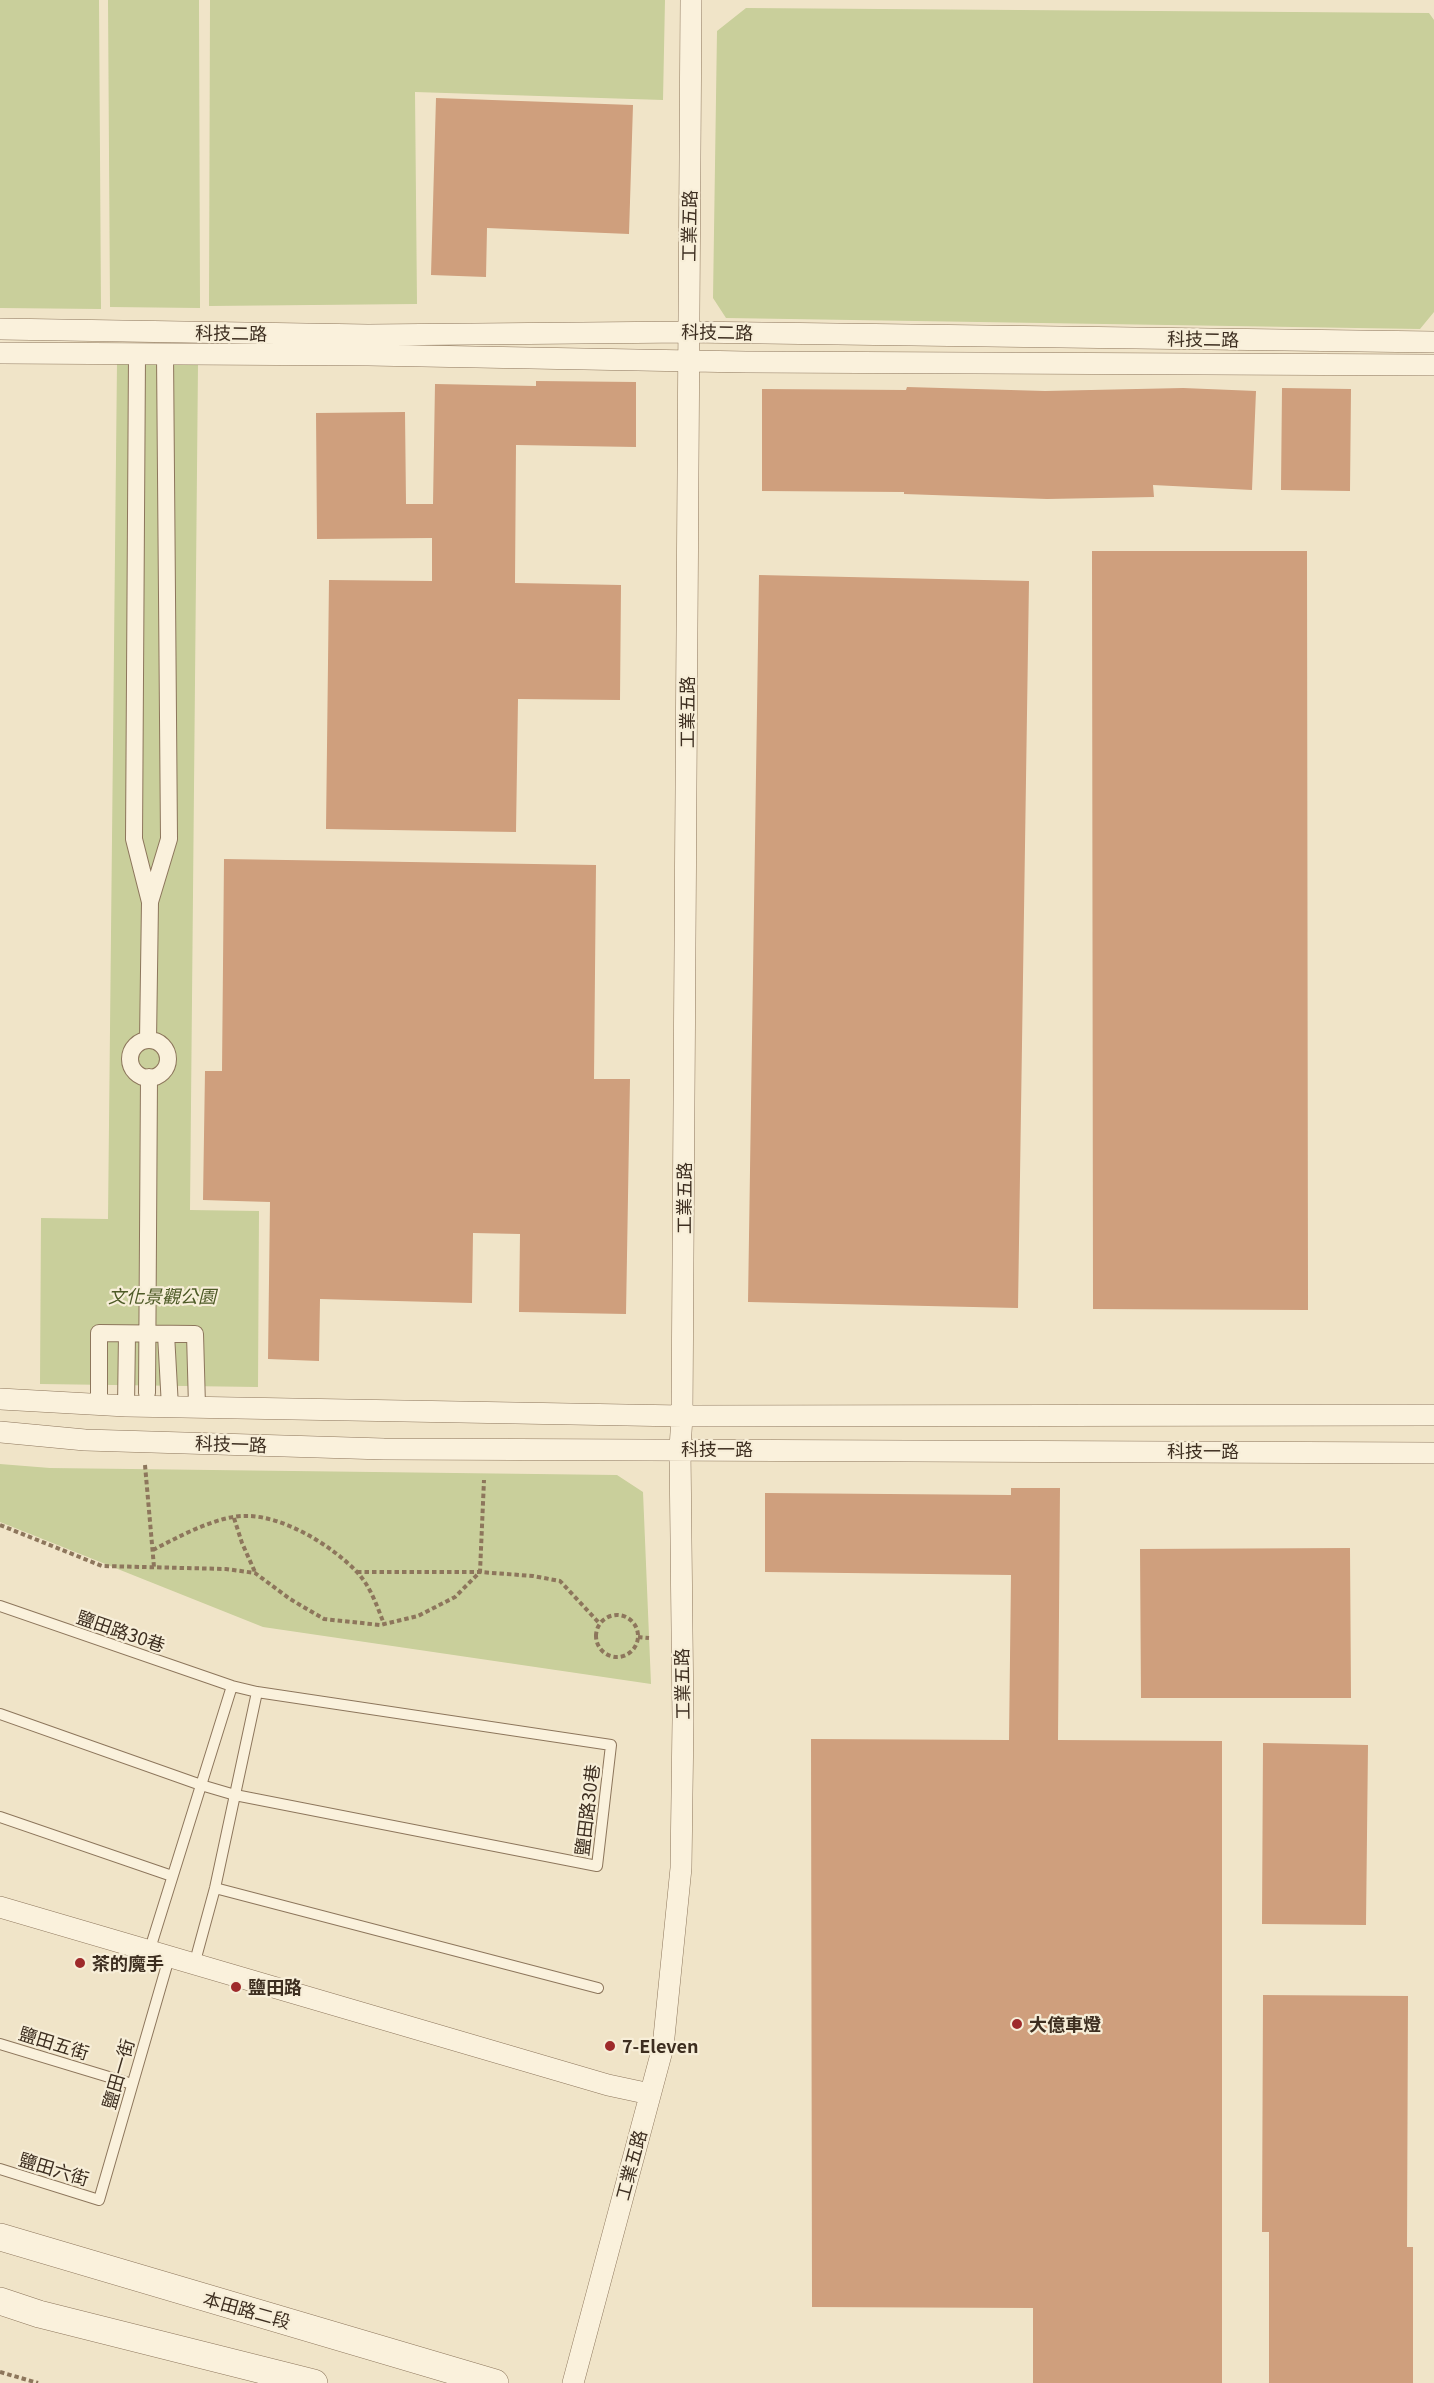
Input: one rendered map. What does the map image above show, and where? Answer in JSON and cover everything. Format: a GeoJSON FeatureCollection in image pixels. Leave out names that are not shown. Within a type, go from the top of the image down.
{"type":"FeatureCollection","features":[{"type":"Feature","properties":{"kind":"street","name":"工業五路"},"geometry":{"type":"LineString","coordinates":[[573,2383],[663,2048],[681,1868],[683,1720],[680,1449],[691,0]]}},
{"type":"Feature","properties":{"kind":"street","name":"科技二路"},"geometry":{"type":"LineString","coordinates":[[0,329],[368,335],[688,332],[1434,342]]}},
{"type":"Feature","properties":{"kind":"street","name":"科技二路"},"geometry":{"type":"LineString","coordinates":[[0,353],[368,355],[688,362],[1434,365]]}},
{"type":"Feature","properties":{"kind":"street"},"geometry":{"type":"LineString","coordinates":[[137,354],[134,839],[150,902],[148,1040]]}},
{"type":"Feature","properties":{"kind":"street"},"geometry":{"type":"LineString","coordinates":[[150,902],[169,839],[165,354]]}},
{"type":"Feature","properties":{"kind":"street"},"geometry":{"type":"LineString","coordinates":[[148,1040],[155,1041],[164,1047],[168,1059],[160,1074],[149,1077],[137,1073],[131,1062],[131,1055],[137,1045],[148,1040]]}},
{"type":"Feature","properties":{"kind":"street"},"geometry":{"type":"LineString","coordinates":[[147,1393],[149,1077]]}},
{"type":"Feature","properties":{"kind":"street"},"geometry":{"type":"LineString","coordinates":[[99,1405],[99,1333],[195,1334],[197,1406]]}},
{"type":"Feature","properties":{"kind":"street"},"geometry":{"type":"LineString","coordinates":[[126,1406],[128,1334]]}},
{"type":"Feature","properties":{"kind":"street"},"geometry":{"type":"LineString","coordinates":[[166,1334],[170,1407]]}},
{"type":"Feature","properties":{"kind":"street","name":"科技一路"},"geometry":{"type":"LineString","coordinates":[[0,1399],[126,1406],[682,1416],[1434,1415]]}},
{"type":"Feature","properties":{"kind":"street","name":"科技一路"},"geometry":{"type":"LineString","coordinates":[[0,1432],[85,1440],[384,1449],[1434,1453]]}},
{"type":"Feature","properties":{"kind":"street"},"geometry":{"type":"LineString","coordinates":[[0,1907],[608,2085],[650,2094]]}},
{"type":"Feature","properties":{"kind":"street","name":"本田路二段"},"geometry":{"type":"LineString","coordinates":[[0,2237],[495,2383]]}},
{"type":"Feature","properties":{"kind":"street"},"geometry":{"type":"LineString","coordinates":[[0,2301],[39,2314],[314,2383]]}},
{"type":"Feature","properties":{"kind":"lane","name":"鹽田路30巷"},"geometry":{"type":"LineString","coordinates":[[0,1606],[232,1686],[257,1692],[611,1745],[597,1866],[235,1795],[0,1714]]}},
{"type":"Feature","properties":{"kind":"lane"},"geometry":{"type":"LineString","coordinates":[[159,1955],[172,1876],[232,1686]]}},
{"type":"Feature","properties":{"kind":"lane"},"geometry":{"type":"LineString","coordinates":[[194,1965],[215,1888],[257,1692]]}},
{"type":"Feature","properties":{"kind":"lane"},"geometry":{"type":"LineString","coordinates":[[0,1817],[172,1876]]}},
{"type":"Feature","properties":{"kind":"lane"},"geometry":{"type":"LineString","coordinates":[[215,1888],[598,1988]]}},
{"type":"Feature","properties":{"kind":"lane","name":"鹽田一街"},"geometry":{"type":"LineString","coordinates":[[99,2200],[132,2084],[159,1955]]}},
{"type":"Feature","properties":{"kind":"lane","name":"鹽田五街"},"geometry":{"type":"LineString","coordinates":[[0,2044],[132,2084]]}},
{"type":"Feature","properties":{"kind":"lane","name":"鹽田六街"},"geometry":{"type":"LineString","coordinates":[[0,2169],[99,2200]]}},
{"type":"Feature","properties":{"kind":"path"},"geometry":{"type":"LineString","coordinates":[[145,1465],[154,1567]]}},
{"type":"Feature","properties":{"kind":"path"},"geometry":{"type":"LineString","coordinates":[[0,1525],[102,1566],[226,1569],[255,1573],[290,1599],[324,1619],[384,1624],[418,1616],[455,1597],[480,1572],[484,1480]]}},
{"type":"Feature","properties":{"kind":"path"},"geometry":{"type":"LineString","coordinates":[[153,1550],[184,1534],[234,1518],[247,1516],[275,1521],[320,1541],[357,1572],[372,1594],[384,1624]]}},
{"type":"Feature","properties":{"kind":"path"},"geometry":{"type":"LineString","coordinates":[[234,1518],[255,1573]]}},
{"type":"Feature","properties":{"kind":"path"},"geometry":{"type":"LineString","coordinates":[[357,1572],[480,1572],[533,1576],[560,1581],[600,1624]]}},
{"type":"Feature","properties":{"kind":"path"},"geometry":{"type":"LineString","coordinates":[[611,1616],[624,1617],[635,1625],[637,1644],[628,1655],[614,1657],[602,1650],[598,1644],[596,1637],[600,1624],[611,1616]]}},
{"type":"Feature","properties":{"kind":"path"},"geometry":{"type":"LineString","coordinates":[[638,1637],[649,1638]]}},
{"type":"Feature","properties":{"kind":"path"},"geometry":{"type":"LineString","coordinates":[[0,2372],[38,2383]]}},
{"type":"Feature","properties":{"kind":"green space"},"geometry":{"type":"Polygon","coordinates":[[[0,0],[99,0],[101,309],[0,308],[0,0]]]}},
{"type":"Feature","properties":{"kind":"green space"},"geometry":{"type":"Polygon","coordinates":[[[108,0],[199,0],[200,308],[110,307],[108,0]]]}},
{"type":"Feature","properties":{"kind":"green space"},"geometry":{"type":"Polygon","coordinates":[[[210,0],[665,0],[663,100],[415,92],[417,304],[209,306],[210,0]]]}},
{"type":"Feature","properties":{"kind":"green space"},"geometry":{"type":"Polygon","coordinates":[[[746,8],[1429,13],[1434,20],[1434,312],[1420,329],[726,318],[713,298],[717,31],[746,8]]]}},
{"type":"Feature","properties":{"kind":"green space","name":"文化景觀公園"},"geometry":{"type":"Polygon","coordinates":[[[117,362],[198,364],[190,1210],[259,1211],[258,1387],[40,1384],[41,1218],[108,1219],[117,362]]]}},
{"type":"Feature","properties":{"kind":"green space"},"geometry":{"type":"Polygon","coordinates":[[[0,1464],[50,1468],[617,1475],[643,1492],[651,1684],[263,1627],[0,1522],[0,1464]]]}},
{"type":"Feature","properties":{"kind":"building"},"geometry":{"type":"Polygon","coordinates":[[[436,98],[633,105],[629,234],[487,228],[486,277],[431,275],[436,98]]]}},
{"type":"Feature","properties":{"kind":"building"},"geometry":{"type":"Polygon","coordinates":[[[536,381],[636,382],[636,447],[516,445],[515,583],[621,585],[620,700],[518,699],[516,832],[326,829],[329,580],[432,581],[432,538],[317,539],[316,413],[405,412],[406,504],[433,504],[435,384],[536,386],[536,381]]]}},
{"type":"Feature","properties":{"kind":"building"},"geometry":{"type":"Polygon","coordinates":[[[907,387],[1045,391],[1183,388],[1256,391],[1252,490],[1153,485],[1154,497],[1047,499],[904,494],[904,492],[762,491],[762,389],[906,390],[907,387]]]}},
{"type":"Feature","properties":{"kind":"building"},"geometry":{"type":"Polygon","coordinates":[[[1282,388],[1351,389],[1350,491],[1281,490],[1282,388]]]}},
{"type":"Feature","properties":{"kind":"building"},"geometry":{"type":"Polygon","coordinates":[[[1092,551],[1307,551],[1308,1310],[1093,1309],[1092,551]]]}},
{"type":"Feature","properties":{"kind":"building"},"geometry":{"type":"Polygon","coordinates":[[[759,575],[1029,581],[1018,1308],[748,1302],[759,575]]]}},
{"type":"Feature","properties":{"kind":"building"},"geometry":{"type":"Polygon","coordinates":[[[224,859],[596,865],[594,1079],[630,1079],[626,1314],[519,1312],[520,1234],[473,1233],[472,1303],[320,1299],[319,1361],[268,1359],[270,1202],[203,1200],[205,1071],[222,1071],[224,859]]]}},
{"type":"Feature","properties":{"kind":"building","name":"大億車燈"},"geometry":{"type":"Polygon","coordinates":[[[1011,1488],[1060,1488],[1058,1740],[1222,1741],[1222,2383],[1033,2383],[1033,2308],[812,2307],[811,1739],[1009,1740],[1011,1575],[765,1572],[765,1493],[1011,1495],[1011,1488]]]}},
{"type":"Feature","properties":{"kind":"building"},"geometry":{"type":"Polygon","coordinates":[[[1350,1548],[1351,1698],[1141,1698],[1140,1549],[1350,1548]]]}},
{"type":"Feature","properties":{"kind":"building"},"geometry":{"type":"Polygon","coordinates":[[[1263,1743],[1368,1745],[1366,1925],[1262,1924],[1263,1743]]]}},
{"type":"Feature","properties":{"kind":"building"},"geometry":{"type":"Polygon","coordinates":[[[1263,1995],[1408,1996],[1407,2247],[1413,2247],[1413,2383],[1269,2383],[1269,2232],[1262,2232],[1263,1995]]]}},
{"type":"Feature","properties":{"kind":"place","name":"茶的魔手"},"geometry":{"type":"Point","coordinates":[80,1963]}},
{"type":"Feature","properties":{"kind":"place","name":"鹽田路"},"geometry":{"type":"Point","coordinates":[236,1987]}},
{"type":"Feature","properties":{"kind":"place","name":"大億車燈"},"geometry":{"type":"Point","coordinates":[1017,2024]}},
{"type":"Feature","properties":{"kind":"place","name":"7-Eleven"},"geometry":{"type":"Point","coordinates":[610,2046]}}]}
